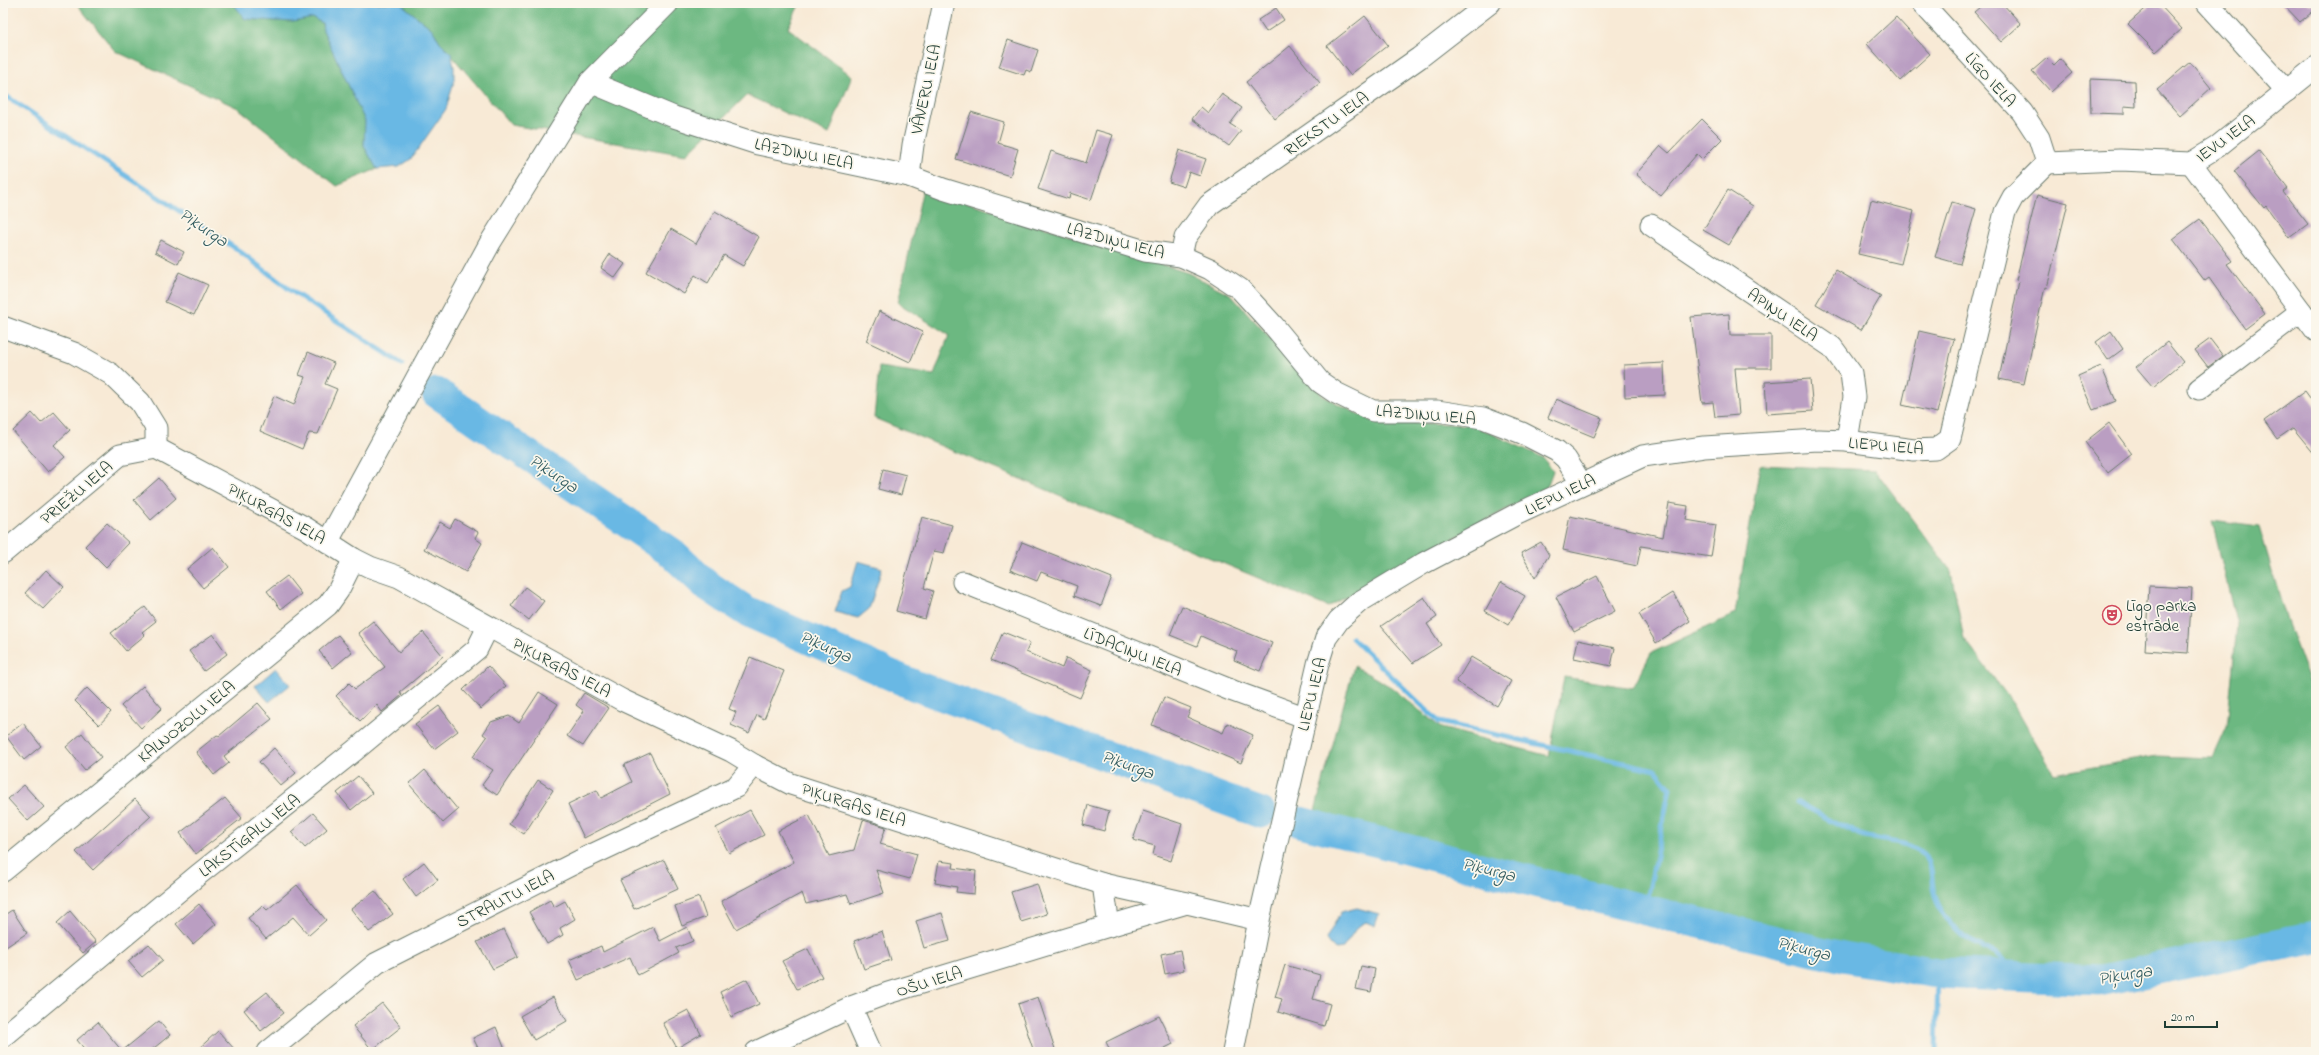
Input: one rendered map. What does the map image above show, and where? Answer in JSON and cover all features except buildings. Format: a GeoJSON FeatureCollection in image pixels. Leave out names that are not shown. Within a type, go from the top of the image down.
{"type":"FeatureCollection","features":[{"type":"Feature","properties":{"kind":"street"},"geometry":{"type":"LineString","coordinates":[[328,541],[490,243],[590,82],[668,3]]}},
{"type":"Feature","properties":{"kind":"street","name":"VĀVERU IELA"},"geometry":{"type":"LineString","coordinates":[[909,176],[913,145],[944,3]]}},
{"type":"Feature","properties":{"kind":"street","name":"RIEKSTU IELA"},"geometry":{"type":"LineString","coordinates":[[1181,256],[1186,238],[1209,204],[1419,58],[1490,3]]}},
{"type":"Feature","properties":{"kind":"street","name":"LĪGO IELA"},"geometry":{"type":"LineString","coordinates":[[1922,3],[2022,112],[2039,138],[2047,163]]}},
{"type":"Feature","properties":{"kind":"street"},"geometry":{"type":"LineString","coordinates":[[2207,3],[2287,91]]}},
{"type":"Feature","properties":{"kind":"street","name":"IEVU IELA"},"geometry":{"type":"LineString","coordinates":[[2047,163],[2120,160],[2191,163],[2217,147],[2316,67]]}},
{"type":"Feature","properties":{"kind":"street","name":"LAZDIŅU IELA"},"geometry":{"type":"LineString","coordinates":[[590,82],[674,117],[758,144],[909,176],[943,189],[1145,251],[1181,256],[1210,268],[1240,289],[1273,325],[1320,382],[1336,393],[1373,410],[1437,412],[1483,418],[1522,433],[1556,451],[1566,459],[1581,483]]}},
{"type":"Feature","properties":{"kind":"street","name":"LIEPU IELA"},"geometry":{"type":"LineString","coordinates":[[1233,1052],[1259,920],[1304,718],[1326,638],[1339,620],[1359,602],[1424,563],[1581,483],[1643,456],[1663,452],[1790,440],[1847,441],[1914,450],[1936,449],[1950,439],[2005,212],[2013,197],[2047,163]]}},
{"type":"Feature","properties":{"kind":"street"},"geometry":{"type":"LineString","coordinates":[[2191,163],[2316,331]]}},
{"type":"Feature","properties":{"kind":"street","name":"APIŅU IELA"},"geometry":{"type":"LineString","coordinates":[[1650,225],[1832,347],[1851,372],[1854,397],[1847,441]]}},
{"type":"Feature","properties":{"kind":"street"},"geometry":{"type":"LineString","coordinates":[[2199,389],[2301,311]]}},
{"type":"Feature","properties":{"kind":"street"},"geometry":{"type":"LineString","coordinates":[[3,326],[74,353],[111,374],[140,402],[156,428],[156,448]]}},
{"type":"Feature","properties":{"kind":"street","name":"PIĶURGAS IELA"},"geometry":{"type":"LineString","coordinates":[[156,448],[328,541],[354,559],[399,578],[622,700],[731,751],[791,784],[1104,884],[1187,903]]}},
{"type":"Feature","properties":{"kind":"street","name":"PRIEŽU IELA"},"geometry":{"type":"LineString","coordinates":[[3,553],[120,455],[156,448]]}},
{"type":"Feature","properties":{"kind":"street","name":"KALNOZOLU IELA"},"geometry":{"type":"LineString","coordinates":[[3,871],[328,605],[338,591],[354,559]]}},
{"type":"Feature","properties":{"kind":"street","name":"LĪDACIŅU IELA"},"geometry":{"type":"LineString","coordinates":[[963,582],[1233,691],[1304,718]]}},
{"type":"Feature","properties":{"kind":"street","name":"LAKSTĪGALU IELA"},"geometry":{"type":"LineString","coordinates":[[3,1037],[198,875],[354,752],[476,649],[488,626]]}},
{"type":"Feature","properties":{"kind":"street","name":"STRAUTU IELA"},"geometry":{"type":"LineString","coordinates":[[268,1052],[377,963],[583,859],[736,787],[754,765]]}},
{"type":"Feature","properties":{"kind":"street"},"geometry":{"type":"LineString","coordinates":[[1104,884],[1109,926]]}},
{"type":"Feature","properties":{"kind":"street","name":"OŠU IELA"},"geometry":{"type":"LineString","coordinates":[[756,1052],[851,1007],[888,993],[1187,903],[1259,920]]}},
{"type":"Feature","properties":{"kind":"street"},"geometry":{"type":"LineString","coordinates":[[851,1007],[871,1052]]}},
{"type":"Feature","properties":{"kind":"green space"},"geometry":{"type":"Polygon","coordinates":[[[76,3],[233,3],[245,19],[293,22],[313,18],[322,23],[323,30],[365,121],[364,146],[377,169],[337,186],[238,108],[115,51],[76,3]]]}},
{"type":"Feature","properties":{"kind":"green space"},"geometry":{"type":"Polygon","coordinates":[[[400,3],[800,3],[788,28],[852,76],[829,134],[747,95],[686,155],[511,125],[440,42],[432,29],[400,3]]]}},
{"type":"Feature","properties":{"kind":"green space"},"geometry":{"type":"Polygon","coordinates":[[[923,188],[1188,273],[1230,294],[1323,396],[1372,421],[1473,425],[1542,457],[1553,471],[1547,487],[1328,607],[874,418],[879,367],[934,375],[949,335],[898,303],[923,188]]]}},
{"type":"Feature","properties":{"kind":"green space"},"geometry":{"type":"Polygon","coordinates":[[[1760,465],[1875,470],[1951,571],[1964,639],[2013,703],[2054,774],[2156,756],[2213,758],[2227,727],[2237,625],[2212,521],[2259,527],[2287,621],[2312,689],[2316,689],[2316,942],[2106,991],[1887,978],[1308,837],[1354,666],[1391,687],[1441,728],[1549,756],[1564,677],[1633,688],[1651,653],[1735,614],[1760,465]]]}},
{"type":"Feature","properties":{"kind":"water"},"geometry":{"type":"Polygon","coordinates":[[[233,3],[400,3],[432,29],[440,42],[451,53],[454,67],[454,81],[446,109],[411,159],[399,167],[377,169],[364,146],[365,121],[323,30],[322,23],[313,18],[293,22],[245,19],[233,3]]]}},
{"type":"Feature","properties":{"kind":"water"},"geometry":{"type":"Polygon","coordinates":[[[858,561],[882,568],[869,609],[858,618],[835,612],[842,591],[850,587],[858,561]]]}},
{"type":"Feature","properties":{"kind":"water"},"geometry":{"type":"Polygon","coordinates":[[[276,668],[290,685],[269,702],[255,686],[276,668]]]}},
{"type":"Feature","properties":{"kind":"water"},"geometry":{"type":"Polygon","coordinates":[[[1357,908],[1379,914],[1375,926],[1366,922],[1357,927],[1343,948],[1336,949],[1329,945],[1326,939],[1341,912],[1357,908]]]}},
{"type":"Feature","properties":{"kind":"waterway","name":"Piķurga"},"geometry":{"type":"LineString","coordinates":[[3,94],[238,250],[293,292],[402,364]]}},
{"type":"Feature","properties":{"kind":"waterway","name":"Piķurga"},"geometry":{"type":"LineString","coordinates":[[437,393],[672,553],[705,584],[746,611],[916,686],[1261,813]]}},
{"type":"Feature","properties":{"kind":"waterway"},"geometry":{"type":"LineString","coordinates":[[1352,638],[1439,722],[1656,770],[1670,788],[1645,910]]}},
{"type":"Feature","properties":{"kind":"waterway"},"geometry":{"type":"LineString","coordinates":[[1797,802],[1859,834],[1875,839],[1907,845],[1922,853],[1929,862],[1936,898],[1946,917],[1964,937],[1997,955],[2007,967],[2011,976]]}},
{"type":"Feature","properties":{"kind":"waterway","name":"Piķurga"},"geometry":{"type":"LineString","coordinates":[[1300,822],[1645,910],[1843,957],[1938,973],[2102,980],[2316,937]]}},
{"type":"Feature","properties":{"kind":"waterway"},"geometry":{"type":"LineString","coordinates":[[1936,1052],[1938,973]]}},
{"type":"Feature","properties":{"kind":"place","name":"Līgo parka estrāde"},"geometry":{"type":"Point","coordinates":[2112,615]}}]}
